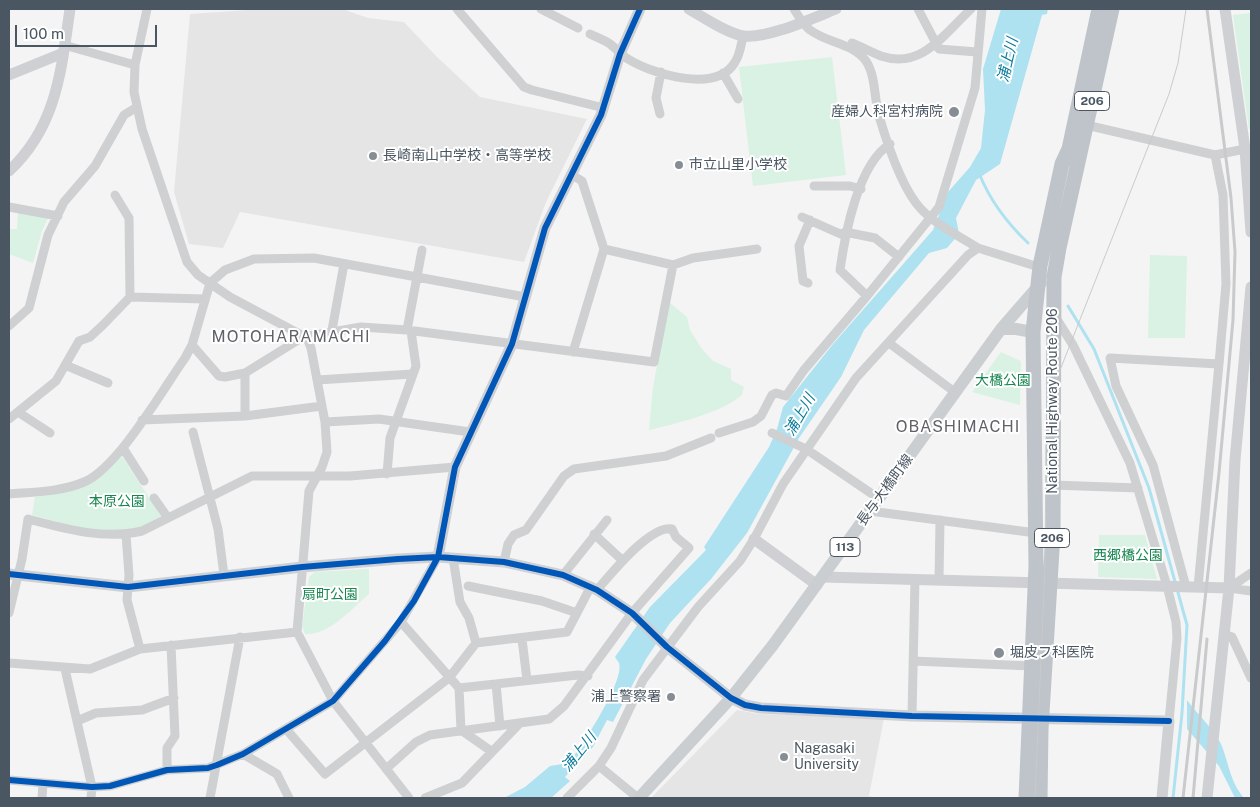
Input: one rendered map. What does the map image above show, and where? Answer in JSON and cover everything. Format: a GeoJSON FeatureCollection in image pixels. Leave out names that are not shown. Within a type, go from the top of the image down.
{"type":"FeatureCollection","features":[{"type":"Feature","properties":{"kind":"highway","name":"National Highway Route 206"},"geometry":{"type":"LineString","coordinates":[[1040,798],[1036,717],[1031,666],[1042,583],[1053,534],[1054,277],[1099,9]]}},
{"type":"Feature","properties":{"kind":"highway","name":"National Highway Route 206"},"geometry":{"type":"LineString","coordinates":[[1026,798],[1036,717],[1042,583],[1036,533],[1033,332],[1040,266],[1062,164],[1081,124],[1112,9]]}},
{"type":"Feature","properties":{"kind":"main road","name":"長与大橋町線"},"geometry":{"type":"LineString","coordinates":[[638,798],[731,698],[773,646],[1001,329],[1038,285],[1054,277]]}},
{"type":"Feature","properties":{"kind":"main road"},"geometry":{"type":"LineString","coordinates":[[1001,329],[1033,332]]}},
{"type":"Feature","properties":{"kind":"street"},"geometry":{"type":"LineString","coordinates":[[9,171],[31,148],[50,113],[64,49],[70,9]]}},
{"type":"Feature","properties":{"kind":"street"},"geometry":{"type":"LineString","coordinates":[[147,9],[135,65],[134,92],[137,107],[187,262],[198,275],[230,297],[307,338],[311,348],[325,422],[327,452],[309,491],[297,632],[332,701],[367,742],[409,798]]}},
{"type":"Feature","properties":{"kind":"street"},"geometry":{"type":"LineString","coordinates":[[458,9],[524,87],[604,108]]}},
{"type":"Feature","properties":{"kind":"street"},"geometry":{"type":"LineString","coordinates":[[541,9],[578,28]]}},
{"type":"Feature","properties":{"kind":"street"},"geometry":{"type":"LineString","coordinates":[[9,780],[92,787],[110,786],[167,770],[208,768],[217,765],[243,754],[332,701],[400,622],[438,557],[455,467],[512,344],[545,228],[604,108],[620,54],[640,9]]}},
{"type":"Feature","properties":{"kind":"street"},"geometry":{"type":"LineString","coordinates":[[689,9],[743,36],[755,36],[804,22],[836,9]]}},
{"type":"Feature","properties":{"kind":"street"},"geometry":{"type":"LineString","coordinates":[[794,9],[810,30],[857,51],[866,61],[870,68],[878,115],[901,177],[921,209],[934,220],[978,248],[1040,266],[1054,277]]}},
{"type":"Feature","properties":{"kind":"street"},"geometry":{"type":"LineString","coordinates":[[918,9],[939,49],[977,52]]}},
{"type":"Feature","properties":{"kind":"street"},"geometry":{"type":"LineString","coordinates":[[825,37],[836,38],[893,58],[907,58],[930,50],[971,9]]}},
{"type":"Feature","properties":{"kind":"street"},"geometry":{"type":"LineString","coordinates":[[504,562],[508,544],[514,535],[526,530],[564,476],[574,469],[666,456],[715,435],[753,422],[761,416],[772,395],[776,393],[786,396],[804,370],[899,257],[934,220],[975,88],[982,9]]}},
{"type":"Feature","properties":{"kind":"street"},"geometry":{"type":"LineString","coordinates":[[1225,9],[1249,171],[1251,232]]}},
{"type":"Feature","properties":{"kind":"street"},"geometry":{"type":"LineString","coordinates":[[590,34],[611,44],[629,60],[660,72],[691,80],[708,78],[724,73],[735,63],[743,36]]}},
{"type":"Feature","properties":{"kind":"street"},"geometry":{"type":"LineString","coordinates":[[9,75],[64,49],[135,65]]}},
{"type":"Feature","properties":{"kind":"street"},"geometry":{"type":"LineString","coordinates":[[660,72],[656,98],[660,114]]}},
{"type":"Feature","properties":{"kind":"street"},"geometry":{"type":"LineString","coordinates":[[724,73],[738,99]]}},
{"type":"Feature","properties":{"kind":"street"},"geometry":{"type":"LineString","coordinates":[[9,326],[29,308],[48,235],[64,202],[95,166],[124,115],[137,107]]}},
{"type":"Feature","properties":{"kind":"street"},"geometry":{"type":"LineString","coordinates":[[1081,124],[1215,155],[1245,149]]}},
{"type":"Feature","properties":{"kind":"street"},"geometry":{"type":"LineString","coordinates":[[867,296],[840,270],[845,234],[874,158],[890,144]]}},
{"type":"Feature","properties":{"kind":"street"},"geometry":{"type":"LineString","coordinates":[[1189,587],[1219,364],[1226,284],[1223,196],[1215,155]]}},
{"type":"Feature","properties":{"kind":"street"},"geometry":{"type":"LineString","coordinates":[[572,175],[582,181],[604,250],[573,352]]}},
{"type":"Feature","properties":{"kind":"street"},"geometry":{"type":"LineString","coordinates":[[814,186],[850,186],[861,189]]}},
{"type":"Feature","properties":{"kind":"street"},"geometry":{"type":"LineString","coordinates":[[9,419],[56,381],[79,341],[90,337],[130,297],[129,218],[115,195]]}},
{"type":"Feature","properties":{"kind":"street"},"geometry":{"type":"LineString","coordinates":[[9,207],[58,216]]}},
{"type":"Feature","properties":{"kind":"street"},"geometry":{"type":"LineString","coordinates":[[808,283],[803,281],[799,246],[806,219],[845,234],[875,238],[899,257]]}},
{"type":"Feature","properties":{"kind":"street"},"geometry":{"type":"LineString","coordinates":[[567,798],[599,766],[611,748],[643,680],[664,643],[740,561],[783,484],[856,378],[968,255],[978,248]]}},
{"type":"Feature","properties":{"kind":"street"},"geometry":{"type":"LineString","coordinates":[[604,250],[673,265],[693,258],[757,249]]}},
{"type":"Feature","properties":{"kind":"street"},"geometry":{"type":"LineString","coordinates":[[386,474],[390,438],[413,374],[416,360],[409,330],[422,250]]}},
{"type":"Feature","properties":{"kind":"street"},"geometry":{"type":"LineString","coordinates":[[9,494],[46,491],[86,481],[102,470],[123,448],[192,345],[210,283],[225,270],[254,259],[314,258],[525,297]]}},
{"type":"Feature","properties":{"kind":"street"},"geometry":{"type":"LineString","coordinates":[[332,330],[344,264]]}},
{"type":"Feature","properties":{"kind":"street"},"geometry":{"type":"LineString","coordinates":[[192,345],[220,376],[225,377],[245,373],[303,337],[332,330],[361,327],[409,330],[654,362],[673,265]]}},
{"type":"Feature","properties":{"kind":"street"},"geometry":{"type":"LineString","coordinates":[[1207,798],[1229,588],[1235,460],[1250,319],[1251,287]]}},
{"type":"Feature","properties":{"kind":"street"},"geometry":{"type":"LineString","coordinates":[[130,297],[205,299]]}},
{"type":"Feature","properties":{"kind":"street"},"geometry":{"type":"LineString","coordinates":[[1053,313],[1073,345],[1130,463],[1168,586],[1176,622],[1177,638],[1162,798]]}},
{"type":"Feature","properties":{"kind":"street"},"geometry":{"type":"LineString","coordinates":[[889,343],[956,393]]}},
{"type":"Feature","properties":{"kind":"street"},"geometry":{"type":"LineString","coordinates":[[1189,587],[1153,465],[1116,386],[1110,358],[1219,364]]}},
{"type":"Feature","properties":{"kind":"street"},"geometry":{"type":"LineString","coordinates":[[66,365],[108,383]]}},
{"type":"Feature","properties":{"kind":"street"},"geometry":{"type":"LineString","coordinates":[[245,373],[245,416]]}},
{"type":"Feature","properties":{"kind":"street"},"geometry":{"type":"LineString","coordinates":[[317,380],[413,374]]}},
{"type":"Feature","properties":{"kind":"street"},"geometry":{"type":"LineString","coordinates":[[142,420],[245,416],[322,406]]}},
{"type":"Feature","properties":{"kind":"street"},"geometry":{"type":"LineString","coordinates":[[18,412],[50,433]]}},
{"type":"Feature","properties":{"kind":"street"},"geometry":{"type":"LineString","coordinates":[[325,422],[378,419],[470,432]]}},
{"type":"Feature","properties":{"kind":"street"},"geometry":{"type":"LineString","coordinates":[[193,432],[218,529],[224,575]]}},
{"type":"Feature","properties":{"kind":"street"},"geometry":{"type":"LineString","coordinates":[[772,433],[806,449],[878,498]]}},
{"type":"Feature","properties":{"kind":"street"},"geometry":{"type":"LineString","coordinates":[[123,448],[144,481]]}},
{"type":"Feature","properties":{"kind":"street"},"geometry":{"type":"LineString","coordinates":[[9,613],[14,574],[28,519],[83,533],[126,535],[142,531],[208,496],[252,476],[386,474],[455,467]]}},
{"type":"Feature","properties":{"kind":"street"},"geometry":{"type":"LineString","coordinates":[[1052,485],[1138,488]]}},
{"type":"Feature","properties":{"kind":"street"},"geometry":{"type":"LineString","coordinates":[[154,498],[168,518]]}},
{"type":"Feature","properties":{"kind":"street"},"geometry":{"type":"LineString","coordinates":[[870,511],[1036,533]]}},
{"type":"Feature","properties":{"kind":"street"},"geometry":{"type":"LineString","coordinates":[[563,575],[606,520]]}},
{"type":"Feature","properties":{"kind":"street"},"geometry":{"type":"LineString","coordinates":[[939,580],[940,520]]}},
{"type":"Feature","properties":{"kind":"street"},"geometry":{"type":"LineString","coordinates":[[286,729],[326,774],[449,678],[476,643],[564,634],[594,588],[622,560],[647,539],[667,528],[672,529],[676,537],[689,548],[564,706],[549,719],[518,725],[430,735],[416,742],[386,769]]}},
{"type":"Feature","properties":{"kind":"street"},"geometry":{"type":"LineString","coordinates":[[594,534],[622,560]]}},
{"type":"Feature","properties":{"kind":"street"},"geometry":{"type":"LineString","coordinates":[[126,535],[127,600],[140,649]]}},
{"type":"Feature","properties":{"kind":"street"},"geometry":{"type":"LineString","coordinates":[[754,539],[820,581],[915,579],[1229,588],[1251,591]]}},
{"type":"Feature","properties":{"kind":"street"},"geometry":{"type":"LineString","coordinates":[[14,574],[128,587],[302,567],[438,557],[504,562],[563,575],[594,588],[634,616],[731,698],[745,705],[761,708],[912,716],[1169,721]]}},
{"type":"Feature","properties":{"kind":"street"},"geometry":{"type":"LineString","coordinates":[[453,558],[460,602],[469,618],[476,643]]}},
{"type":"Feature","properties":{"kind":"street"},"geometry":{"type":"LineString","coordinates":[[1229,588],[1251,573]]}},
{"type":"Feature","properties":{"kind":"street"},"geometry":{"type":"LineString","coordinates":[[912,716],[915,579]]}},
{"type":"Feature","properties":{"kind":"street"},"geometry":{"type":"LineString","coordinates":[[468,586],[542,601],[577,613]]}},
{"type":"Feature","properties":{"kind":"street"},"geometry":{"type":"LineString","coordinates":[[400,622],[459,688],[461,730]]}},
{"type":"Feature","properties":{"kind":"street"},"geometry":{"type":"LineString","coordinates":[[9,663],[66,669],[90,669],[140,649],[297,632]]}},
{"type":"Feature","properties":{"kind":"street"},"geometry":{"type":"LineString","coordinates":[[1224,634],[1232,637],[1251,678]]}},
{"type":"Feature","properties":{"kind":"street"},"geometry":{"type":"LineString","coordinates":[[210,798],[240,637]]}},
{"type":"Feature","properties":{"kind":"street"},"geometry":{"type":"LineString","coordinates":[[522,638],[527,680]]}},
{"type":"Feature","properties":{"kind":"street"},"geometry":{"type":"LineString","coordinates":[[167,770],[168,748],[175,736],[170,645]]}},
{"type":"Feature","properties":{"kind":"street"},"geometry":{"type":"LineString","coordinates":[[913,661],[1031,666]]}},
{"type":"Feature","properties":{"kind":"street"},"geometry":{"type":"LineString","coordinates":[[66,669],[92,787],[91,798]]}},
{"type":"Feature","properties":{"kind":"street"},"geometry":{"type":"LineString","coordinates":[[459,688],[527,680],[588,676]]}},
{"type":"Feature","properties":{"kind":"street"},"geometry":{"type":"LineString","coordinates":[[496,684],[500,726]]}},
{"type":"Feature","properties":{"kind":"street"},"geometry":{"type":"LineString","coordinates":[[77,721],[96,713],[142,710],[174,698]]}},
{"type":"Feature","properties":{"kind":"street"},"geometry":{"type":"LineString","coordinates":[[425,798],[462,783],[518,725]]}},
{"type":"Feature","properties":{"kind":"street"},"geometry":{"type":"LineString","coordinates":[[461,730],[491,751]]}},
{"type":"Feature","properties":{"kind":"street"},"geometry":{"type":"LineString","coordinates":[[243,754],[276,774],[289,798]]}},
{"type":"Feature","properties":{"kind":"street"},"geometry":{"type":"LineString","coordinates":[[599,766],[638,798]]}},
{"type":"Feature","properties":{"kind":"street"},"geometry":{"type":"LineString","coordinates":[[42,798],[43,783]]}},
{"type":"Feature","properties":{"kind":"shaded area","name":"長崎南山中学校・高等学校"},"geometry":{"type":"Polygon","coordinates":[[[263,9],[342,9],[368,18],[404,22],[437,57],[480,97],[587,119],[546,202],[524,262],[240,212],[223,248],[189,244],[174,192],[190,14],[263,9]]]}},
{"type":"Feature","properties":{"kind":"shaded area","name":"Nagasaki University"},"geometry":{"type":"Polygon","coordinates":[[[737,710],[759,714],[884,718],[869,796],[877,798],[651,798],[737,710]]]}},
{"type":"Feature","properties":{"kind":"green space"},"geometry":{"type":"Polygon","coordinates":[[[1251,13],[1251,129],[1249,129],[1233,15],[1251,13]]]}},
{"type":"Feature","properties":{"kind":"green space"},"geometry":{"type":"Polygon","coordinates":[[[832,57],[846,175],[753,186],[739,67],[832,57]]]}},
{"type":"Feature","properties":{"kind":"green space"},"geometry":{"type":"Polygon","coordinates":[[[18,212],[48,218],[42,231],[33,263],[9,254],[9,229],[17,229],[18,212]]]}},
{"type":"Feature","properties":{"kind":"green space"},"geometry":{"type":"Polygon","coordinates":[[[1150,255],[1187,256],[1185,338],[1148,338],[1150,255]]]}},
{"type":"Feature","properties":{"kind":"green space"},"geometry":{"type":"Polygon","coordinates":[[[669,302],[687,317],[690,330],[702,349],[713,361],[731,369],[731,380],[744,387],[742,395],[722,408],[698,417],[649,430],[653,387],[669,302]]]}},
{"type":"Feature","properties":{"kind":"green space","name":"大橋公園"},"geometry":{"type":"Polygon","coordinates":[[[1001,352],[1021,361],[1020,405],[972,392],[1001,352]]]}},
{"type":"Feature","properties":{"kind":"green space","name":"本原公園"},"geometry":{"type":"Polygon","coordinates":[[[122,456],[161,516],[136,529],[110,531],[83,528],[32,515],[35,497],[62,493],[83,486],[103,475],[122,456]]]}},
{"type":"Feature","properties":{"kind":"green space","name":"西郷橋公園"},"geometry":{"type":"Polygon","coordinates":[[[1099,535],[1145,535],[1157,579],[1098,577],[1099,535]]]}},
{"type":"Feature","properties":{"kind":"green space","name":"扇町公園"},"geometry":{"type":"Polygon","coordinates":[[[369,569],[369,594],[340,620],[323,631],[305,634],[302,626],[309,577],[315,572],[369,569]]]}},
{"type":"Feature","properties":{"kind":"water","name":"浦上川"},"geometry":{"type":"Polygon","coordinates":[[[1001,9],[1048,9],[1047,14],[1042,15],[1000,164],[976,180],[956,218],[959,234],[947,248],[929,253],[864,330],[841,377],[799,438],[747,533],[711,579],[670,623],[646,659],[613,722],[607,720],[593,747],[565,777],[570,781],[551,798],[504,798],[525,787],[550,766],[569,763],[601,714],[609,698],[619,672],[619,663],[615,657],[650,607],[706,550],[704,547],[769,447],[777,429],[783,407],[833,344],[933,230],[948,192],[970,167],[981,148],[985,110],[983,69],[1001,9]]]}},
{"type":"Feature","properties":{"kind":"water"},"geometry":{"type":"Polygon","coordinates":[[[1187,700],[1218,738],[1233,779],[1244,798],[1235,798],[1219,766],[1187,729],[1187,700]]]}},
{"type":"Feature","properties":{"kind":"waterway"},"geometry":{"type":"LineString","coordinates":[[979,173],[999,211],[1028,243]]}},
{"type":"Feature","properties":{"kind":"waterway"},"geometry":{"type":"LineString","coordinates":[[1068,306],[1094,349],[1149,488],[1187,625],[1182,713],[1173,798]]}},
{"type":"Feature","properties":{"kind":"tram line"},"geometry":{"type":"LineString","coordinates":[[1035,798],[1045,567],[1046,438],[1051,393],[1169,94],[1178,63],[1186,9]]}},
{"type":"Feature","properties":{"kind":"railway"},"geometry":{"type":"LineString","coordinates":[[1183,798],[1219,473],[1233,320],[1235,252],[1231,198],[1207,9]]}},
{"type":"Feature","properties":{"kind":"railway"},"geometry":{"type":"LineString","coordinates":[[1193,798],[1207,639]]}},
{"type":"Feature","properties":{"kind":"cycle path"},"geometry":{"type":"LineString","coordinates":[[9,780],[92,787],[110,786],[167,770],[208,768],[217,765],[243,754],[333,701],[385,641],[414,601],[438,557],[455,467],[512,344],[545,228],[601,115],[620,54],[640,9]]}},
{"type":"Feature","properties":{"kind":"cycle path"},"geometry":{"type":"LineString","coordinates":[[9,574],[128,587],[302,567],[398,559],[438,557],[504,562],[563,575],[597,590],[632,613],[667,647],[731,698],[745,705],[761,708],[912,716],[1169,721]]}},
{"type":"Feature","properties":{"kind":"place","name":"産婦人科宮村病院"},"geometry":{"type":"Point","coordinates":[954,112]}},
{"type":"Feature","properties":{"kind":"place","name":"長崎南山中学校・高等学校"},"geometry":{"type":"Point","coordinates":[373,156]}},
{"type":"Feature","properties":{"kind":"place","name":"市立山里小学校"},"geometry":{"type":"Point","coordinates":[679,165]}},
{"type":"Feature","properties":{"kind":"place","name":"堀皮フ科医院"},"geometry":{"type":"Point","coordinates":[999,653]}},
{"type":"Feature","properties":{"kind":"place","name":"浦上警察署"},"geometry":{"type":"Point","coordinates":[671,697]}},
{"type":"Feature","properties":{"kind":"place","name":"Nagasaki University"},"geometry":{"type":"Point","coordinates":[784,757]}},
{"type":"Feature","properties":{"kind":"district","name":"MOTOHARAMACHI"},"geometry":{"type":"Point","coordinates":[291,337]}},
{"type":"Feature","properties":{"kind":"district","name":"OBASHIMACHI"},"geometry":{"type":"Point","coordinates":[958,427]}}]}
